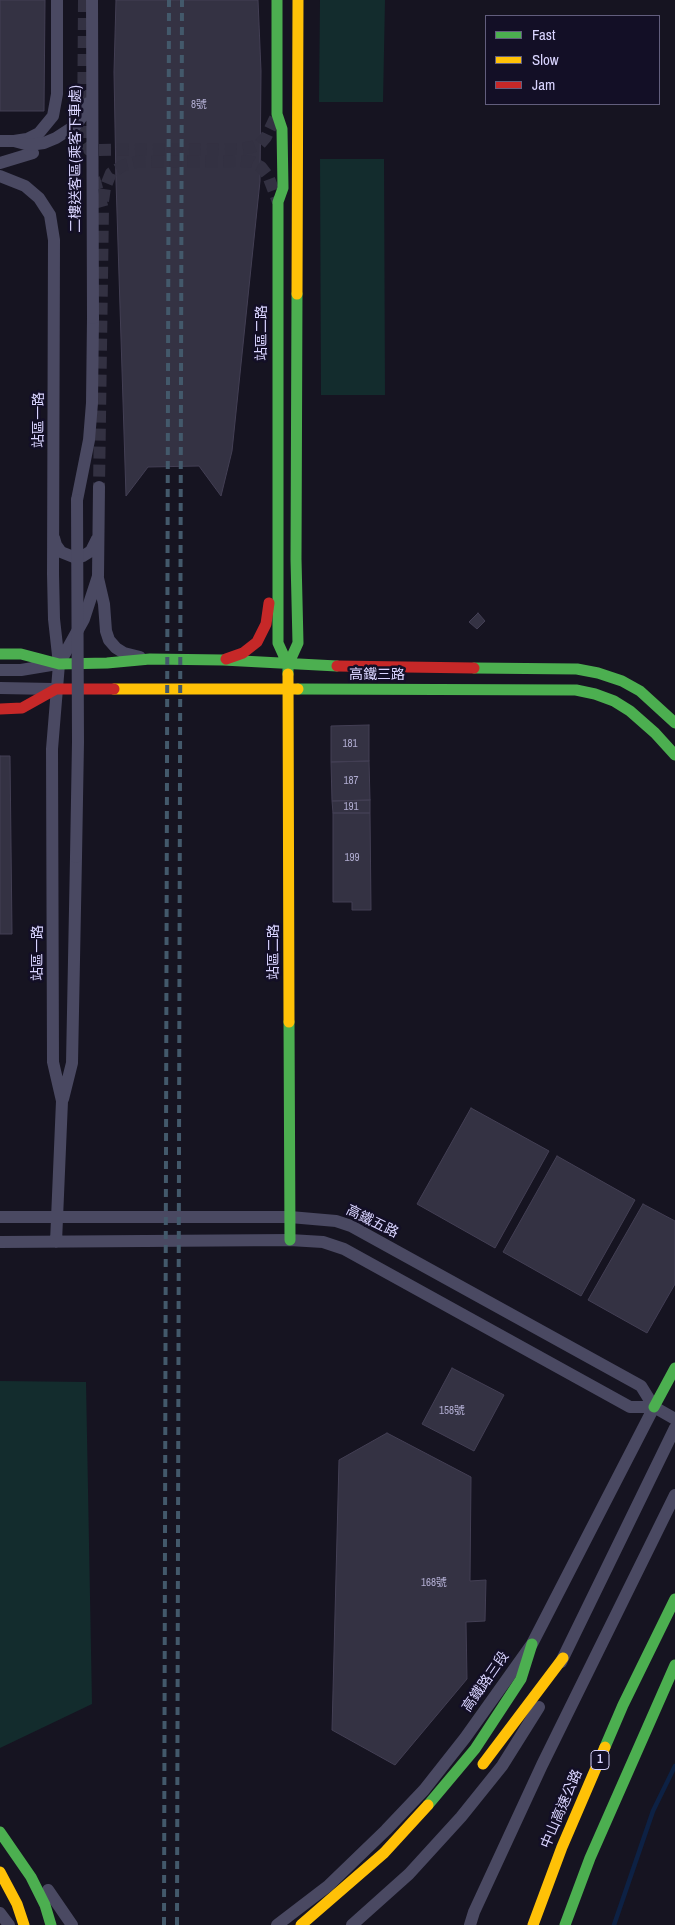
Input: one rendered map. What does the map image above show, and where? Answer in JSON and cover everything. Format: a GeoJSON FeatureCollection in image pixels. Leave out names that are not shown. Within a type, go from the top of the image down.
{"type":"FeatureCollection","features":[{"type":"Feature","properties":{"kind":"main road","name":"站區二路"},"geometry":{"type":"LineString","coordinates":[[277,0],[277,114],[282,129],[283,188],[278,202],[278,643],[288,665]]}},
{"type":"Feature","properties":{"kind":"main road","name":"站區二路"},"geometry":{"type":"LineString","coordinates":[[290,1240],[288,665],[298,643],[296,550],[298,0]]}},
{"type":"Feature","properties":{"kind":"main road"},"geometry":{"type":"LineString","coordinates":[[223,660],[251,648],[264,631],[278,563]]}},
{"type":"Feature","properties":{"kind":"main road","name":"高鐵三路"},"geometry":{"type":"LineString","coordinates":[[0,654],[21,654],[59,664],[107,663],[150,659],[223,660],[288,665],[578,669],[622,681],[640,691],[675,724]]}},
{"type":"Feature","properties":{"kind":"main road","name":"高鐵三路"},"geometry":{"type":"LineString","coordinates":[[0,709],[22,708],[56,689],[576,690],[614,701],[630,711],[655,733],[675,755]]}},
{"type":"Feature","properties":{"kind":"main road"},"geometry":{"type":"LineString","coordinates":[[654,1407],[675,1368]]}},
{"type":"Feature","properties":{"kind":"main road","name":"中山高速公路"},"geometry":{"type":"LineString","coordinates":[[533,1925],[562,1847],[616,1722],[675,1599]]}},
{"type":"Feature","properties":{"kind":"main road"},"geometry":{"type":"LineString","coordinates":[[300,1925],[333,1899],[384,1853],[433,1800],[475,1749],[520,1679],[532,1644]]}},
{"type":"Feature","properties":{"kind":"main road"},"geometry":{"type":"LineString","coordinates":[[477,1772],[563,1658]]}},
{"type":"Feature","properties":{"kind":"main road","name":"1"},"geometry":{"type":"LineString","coordinates":[[565,1925],[590,1858],[675,1665]]}},
{"type":"Feature","properties":{"kind":"main road"},"geometry":{"type":"LineString","coordinates":[[0,1832],[31,1877],[45,1905],[51,1925]]}},
{"type":"Feature","properties":{"kind":"main road"},"geometry":{"type":"LineString","coordinates":[[0,1872],[18,1904],[24,1925]]}},
{"type":"Feature","properties":{"kind":"street"},"geometry":{"type":"LineString","coordinates":[[14,142],[40,133],[53,116],[57,94],[57,0]]}},
{"type":"Feature","properties":{"kind":"street","name":"二樓送客區(乘客下車處)"},"geometry":{"type":"LineString","coordinates":[[62,1101],[72,1063],[78,742],[78,500],[89,440],[92,403],[92,0]]}},
{"type":"Feature","properties":{"kind":"street"},"geometry":{"type":"LineString","coordinates":[[0,141],[28,145],[44,142],[67,132],[83,115],[88,105],[91,90]]}},
{"type":"Feature","properties":{"kind":"street"},"geometry":{"type":"LineString","coordinates":[[0,163],[33,153]]}},
{"type":"Feature","properties":{"kind":"street","name":"站區一路"},"geometry":{"type":"LineString","coordinates":[[0,176],[34,192],[50,215],[54,240],[54,619],[59,664],[52,749],[53,1062],[62,1101],[56,1242]]}},
{"type":"Feature","properties":{"kind":"street"},"geometry":{"type":"LineString","coordinates":[[0,184],[24,186]]}},
{"type":"Feature","properties":{"kind":"street","name":"站區一路"},"geometry":{"type":"LineString","coordinates":[[59,664],[84,619],[98,576],[99,487]]}},
{"type":"Feature","properties":{"kind":"street"},"geometry":{"type":"LineString","coordinates":[[53,534],[56,545],[61,552],[76,558],[84,556],[91,551],[98,532]]}},
{"type":"Feature","properties":{"kind":"street"},"geometry":{"type":"LineString","coordinates":[[98,576],[109,640],[124,653],[150,659]]}},
{"type":"Feature","properties":{"kind":"street","name":"高鐵三路"},"geometry":{"type":"LineString","coordinates":[[0,670],[21,670],[59,664]]}},
{"type":"Feature","properties":{"kind":"street","name":"高鐵三路"},"geometry":{"type":"LineString","coordinates":[[0,688],[56,689]]}},
{"type":"Feature","properties":{"kind":"street","name":"高鐵五路"},"geometry":{"type":"LineString","coordinates":[[0,1217],[290,1217],[336,1221],[351,1226],[641,1386],[654,1407],[675,1419]]}},
{"type":"Feature","properties":{"kind":"street","name":"高鐵五路"},"geometry":{"type":"LineString","coordinates":[[0,1242],[290,1240],[323,1242],[344,1249],[630,1407],[654,1407]]}},
{"type":"Feature","properties":{"kind":"street","name":"高鐵路三段"},"geometry":{"type":"LineString","coordinates":[[277,1925],[328,1886],[386,1830],[424,1790],[465,1738],[532,1644],[654,1407]]}},
{"type":"Feature","properties":{"kind":"street"},"geometry":{"type":"LineString","coordinates":[[352,1925],[408,1874],[461,1817],[502,1766],[544,1700],[675,1428]]}},
{"type":"Feature","properties":{"kind":"street"},"geometry":{"type":"LineString","coordinates":[[470,1925],[474,1912],[542,1765],[675,1495]]}},
{"type":"Feature","properties":{"kind":"street"},"geometry":{"type":"LineString","coordinates":[[0,1822],[72,1925]]}},
{"type":"Feature","properties":{"kind":"street"},"geometry":{"type":"LineString","coordinates":[[0,1913],[9,1925]]}},
{"type":"Feature","properties":{"kind":"green space"},"geometry":{"type":"Polygon","coordinates":[[[320,0],[385,0],[383,102],[319,102],[320,0]]]}},
{"type":"Feature","properties":{"kind":"green space"},"geometry":{"type":"Polygon","coordinates":[[[320,159],[384,159],[385,395],[321,395],[320,159]]]}},
{"type":"Feature","properties":{"kind":"green space"},"geometry":{"type":"Polygon","coordinates":[[[0,1381],[86,1382],[92,1704],[0,1748],[0,1381]]]}},
{"type":"Feature","properties":{"kind":"building"},"geometry":{"type":"Polygon","coordinates":[[[0,0],[45,0],[44,111],[0,111],[0,0]]]}},
{"type":"Feature","properties":{"kind":"building"},"geometry":{"type":"Polygon","coordinates":[[[116,0],[258,0],[261,71],[260,181],[232,451],[221,496],[199,466],[148,467],[126,496],[116,181],[114,72],[116,0]]]}},
{"type":"Feature","properties":{"kind":"building"},"geometry":{"type":"Polygon","coordinates":[[[478,613],[485,621],[477,629],[469,622],[478,613]]]}},
{"type":"Feature","properties":{"kind":"building"},"geometry":{"type":"Polygon","coordinates":[[[369,725],[369,761],[331,762],[331,726],[369,725]]]}},
{"type":"Feature","properties":{"kind":"building"},"geometry":{"type":"Polygon","coordinates":[[[0,756],[10,756],[12,934],[0,934],[0,756]]]}},
{"type":"Feature","properties":{"kind":"building"},"geometry":{"type":"Polygon","coordinates":[[[369,761],[370,800],[332,801],[331,762],[369,761]]]}},
{"type":"Feature","properties":{"kind":"building"},"geometry":{"type":"Polygon","coordinates":[[[370,800],[370,813],[333,813],[332,801],[370,800]]]}},
{"type":"Feature","properties":{"kind":"building"},"geometry":{"type":"Polygon","coordinates":[[[333,813],[370,813],[371,910],[352,910],[352,902],[333,902],[333,813]]]}},
{"type":"Feature","properties":{"kind":"building"},"geometry":{"type":"Polygon","coordinates":[[[471,1108],[549,1151],[495,1248],[417,1204],[471,1108]]]}},
{"type":"Feature","properties":{"kind":"building"},"geometry":{"type":"Polygon","coordinates":[[[557,1156],[635,1200],[581,1296],[503,1252],[557,1156]]]}},
{"type":"Feature","properties":{"kind":"building"},"geometry":{"type":"Polygon","coordinates":[[[643,1204],[675,1221],[675,1284],[647,1333],[588,1300],[643,1204]]]}},
{"type":"Feature","properties":{"kind":"building"},"geometry":{"type":"Polygon","coordinates":[[[452,1368],[504,1395],[474,1451],[422,1424],[452,1368]]]}},
{"type":"Feature","properties":{"kind":"building"},"geometry":{"type":"Polygon","coordinates":[[[387,1433],[471,1477],[470,1581],[486,1580],[485,1621],[466,1622],[467,1679],[395,1765],[332,1730],[339,1460],[387,1433]]]}},
{"type":"Feature","properties":{"kind":"waterway"},"geometry":{"type":"LineString","coordinates":[[614,1925],[653,1811],[675,1766]]}},
{"type":"Feature","properties":{"kind":"tunnel"},"geometry":{"type":"LineString","coordinates":[[84,0],[83,142],[89,150],[240,149],[252,147],[260,144],[266,137],[277,114]]}},
{"type":"Feature","properties":{"kind":"tunnel"},"geometry":{"type":"LineString","coordinates":[[103,201],[105,188],[111,173],[124,165],[137,162],[240,161],[252,162],[261,167],[268,176],[278,202]]}},
{"type":"Feature","properties":{"kind":"tunnel"},"geometry":{"type":"LineString","coordinates":[[94,178],[103,209],[99,487]]}},
{"type":"Feature","properties":{"kind":"railway"},"geometry":{"type":"LineString","coordinates":[[164,1925],[169,0]]}},
{"type":"Feature","properties":{"kind":"railway"},"geometry":{"type":"LineString","coordinates":[[177,1925],[182,0]]}},
{"type":"Feature","properties":{"kind":"traffic: fast"},"geometry":{"type":"LineString","coordinates":[[277,0],[277,114],[282,129],[283,188],[278,202],[278,643],[288,665],[288,674]]}},
{"type":"Feature","properties":{"kind":"traffic: fast"},"geometry":{"type":"LineString","coordinates":[[288,665],[298,643],[296,559],[297,294]]}},
{"type":"Feature","properties":{"kind":"traffic: fast"},"geometry":{"type":"LineString","coordinates":[[0,654],[21,654],[59,664],[107,663],[150,659],[223,660],[337,666]]}},
{"type":"Feature","properties":{"kind":"traffic: fast"},"geometry":{"type":"LineString","coordinates":[[474,668],[577,669],[598,673],[622,681],[640,691],[675,723]]}},
{"type":"Feature","properties":{"kind":"traffic: fast"},"geometry":{"type":"LineString","coordinates":[[298,689],[576,690],[614,701],[630,711],[655,733],[675,755]]}},
{"type":"Feature","properties":{"kind":"traffic: fast"},"geometry":{"type":"LineString","coordinates":[[289,1022],[290,1240]]}},
{"type":"Feature","properties":{"kind":"traffic: fast"},"geometry":{"type":"LineString","coordinates":[[654,1407],[675,1368]]}},
{"type":"Feature","properties":{"kind":"traffic: fast"},"geometry":{"type":"LineString","coordinates":[[605,1747],[623,1705],[675,1599]]}},
{"type":"Feature","properties":{"kind":"traffic: fast"},"geometry":{"type":"LineString","coordinates":[[428,1805],[475,1749],[521,1679],[532,1644]]}},
{"type":"Feature","properties":{"kind":"traffic: fast"},"geometry":{"type":"LineString","coordinates":[[565,1925],[590,1858],[675,1665]]}},
{"type":"Feature","properties":{"kind":"traffic: fast"},"geometry":{"type":"LineString","coordinates":[[0,1832],[31,1877],[45,1905],[51,1925]]}},
{"type":"Feature","properties":{"kind":"traffic: slow"},"geometry":{"type":"LineString","coordinates":[[297,294],[298,0]]}},
{"type":"Feature","properties":{"kind":"traffic: slow"},"geometry":{"type":"LineString","coordinates":[[288,674],[289,1022]]}},
{"type":"Feature","properties":{"kind":"traffic: slow"},"geometry":{"type":"LineString","coordinates":[[114,689],[298,689]]}},
{"type":"Feature","properties":{"kind":"traffic: slow"},"geometry":{"type":"LineString","coordinates":[[483,1764],[563,1658]]}},
{"type":"Feature","properties":{"kind":"traffic: slow"},"geometry":{"type":"LineString","coordinates":[[533,1925],[562,1847],[605,1747]]}},
{"type":"Feature","properties":{"kind":"traffic: slow"},"geometry":{"type":"LineString","coordinates":[[301,1925],[384,1853],[428,1805]]}},
{"type":"Feature","properties":{"kind":"traffic: slow"},"geometry":{"type":"LineString","coordinates":[[0,1872],[17,1904],[24,1925]]}},
{"type":"Feature","properties":{"kind":"traffic: jam"},"geometry":{"type":"LineString","coordinates":[[226,659],[243,653],[257,642],[266,624],[269,603]]}},
{"type":"Feature","properties":{"kind":"traffic: jam"},"geometry":{"type":"LineString","coordinates":[[337,666],[474,668]]}},
{"type":"Feature","properties":{"kind":"traffic: jam"},"geometry":{"type":"LineString","coordinates":[[0,709],[22,708],[56,689],[114,689]]}}]}
